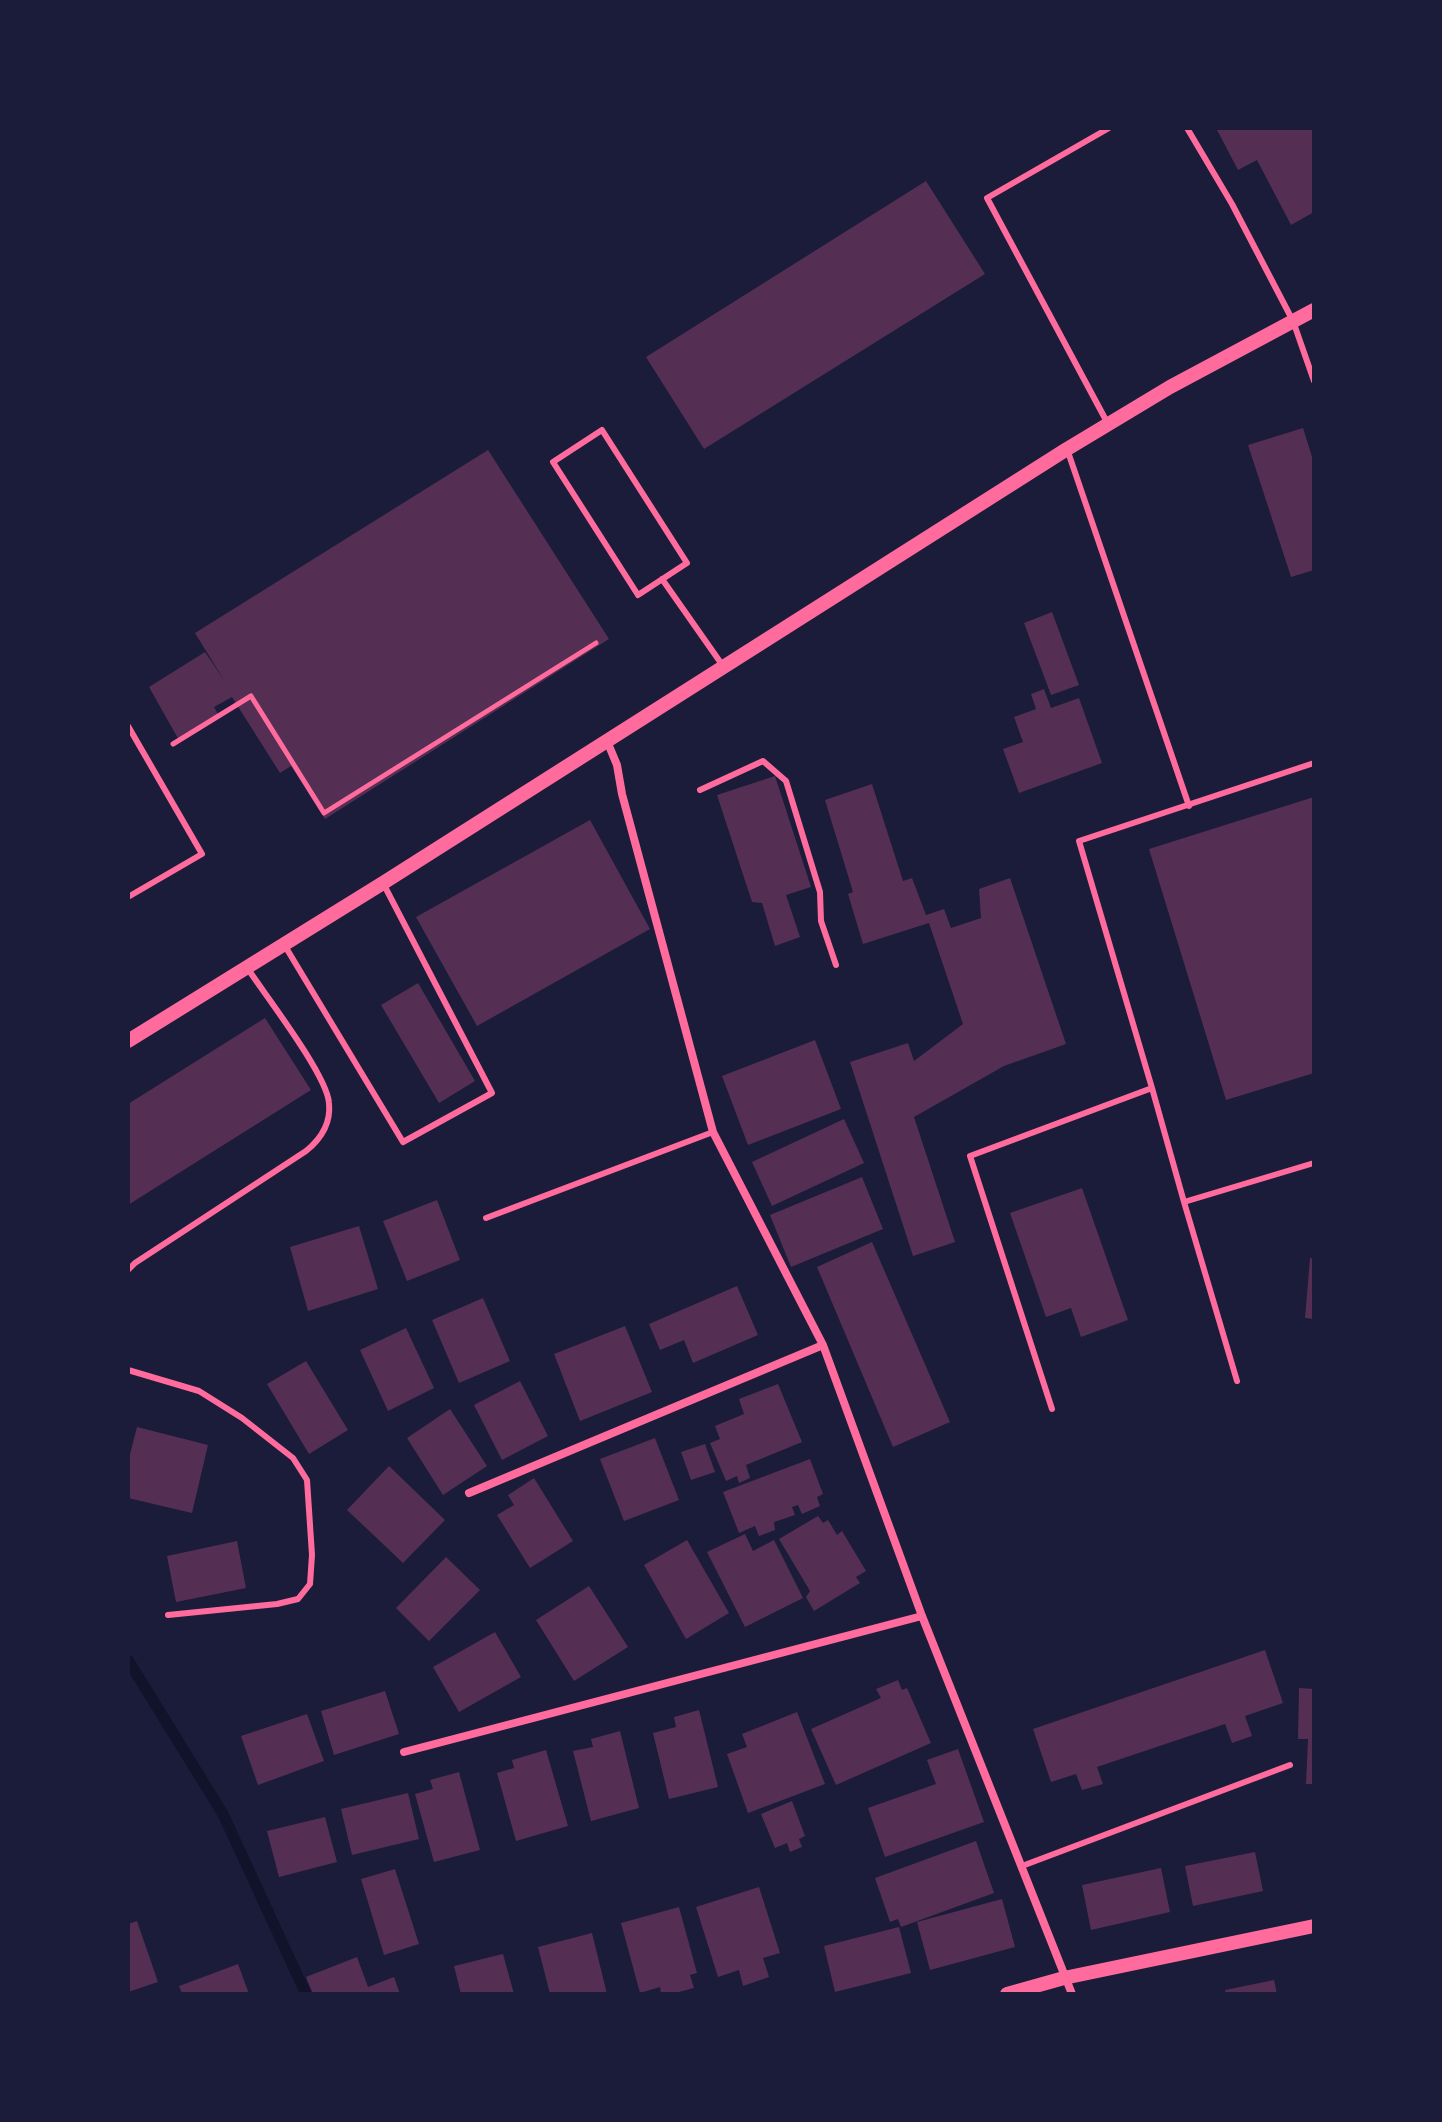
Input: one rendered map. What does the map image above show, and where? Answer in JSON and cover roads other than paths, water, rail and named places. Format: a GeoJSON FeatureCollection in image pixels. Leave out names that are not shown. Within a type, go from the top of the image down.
{"type":"FeatureCollection","features":[{"type":"Feature","properties":{"kind":"street"},"geometry":{"type":"LineString","coordinates":[[128,1041],[285,945],[1067,449],[1210,365],[1314,310]]}},
{"type":"Feature","properties":{"kind":"street"},"geometry":{"type":"LineString","coordinates":[[607,741],[617,765],[622,794],[713,1132],[823,1345],[922,1616],[1072,1994]]}},
{"type":"Feature","properties":{"kind":"street"},"geometry":{"type":"LineString","coordinates":[[469,1493],[823,1345]]}},
{"type":"Feature","properties":{"kind":"street"},"geometry":{"type":"LineString","coordinates":[[404,1752],[922,1616]]}},
{"type":"Feature","properties":{"kind":"street"},"geometry":{"type":"LineString","coordinates":[[1007,1994],[1064,1978],[1314,1926]]}},
{"type":"Feature","properties":{"kind":"lane"},"geometry":{"type":"LineString","coordinates":[[1108,424],[987,198],[1109,128]]}},
{"type":"Feature","properties":{"kind":"lane"},"geometry":{"type":"LineString","coordinates":[[1187,128],[1232,204],[1293,321],[1314,381]]}},
{"type":"Feature","properties":{"kind":"lane"},"geometry":{"type":"LineString","coordinates":[[602,430],[687,563],[662,579],[638,595],[553,462],[602,430]]}},
{"type":"Feature","properties":{"kind":"lane"},"geometry":{"type":"LineString","coordinates":[[1067,449],[1189,806]]}},
{"type":"Feature","properties":{"kind":"lane"},"geometry":{"type":"LineString","coordinates":[[662,579],[723,666]]}},
{"type":"Feature","properties":{"kind":"lane"},"geometry":{"type":"LineString","coordinates":[[128,726],[202,854],[128,897]]}},
{"type":"Feature","properties":{"kind":"lane"},"geometry":{"type":"LineString","coordinates":[[700,790],[763,761],[786,781],[820,892],[821,921],[836,965]]}},
{"type":"Feature","properties":{"kind":"lane"},"geometry":{"type":"LineString","coordinates":[[1237,1381],[1079,841],[1314,763]]}},
{"type":"Feature","properties":{"kind":"lane"},"geometry":{"type":"LineString","coordinates":[[285,945],[403,1142],[492,1093],[383,883]]}},
{"type":"Feature","properties":{"kind":"lane"},"geometry":{"type":"LineString","coordinates":[[128,1270],[306,1151],[320,1138],[326,1127],[330,1108],[324,1083],[248,968]]}},
{"type":"Feature","properties":{"kind":"lane"},"geometry":{"type":"LineString","coordinates":[[1052,1409],[970,1156],[1152,1088]]}},
{"type":"Feature","properties":{"kind":"lane"},"geometry":{"type":"LineString","coordinates":[[486,1218],[713,1132]]}},
{"type":"Feature","properties":{"kind":"lane"},"geometry":{"type":"LineString","coordinates":[[1184,1202],[1314,1163]]}},
{"type":"Feature","properties":{"kind":"lane"},"geometry":{"type":"LineString","coordinates":[[128,1370],[199,1391],[242,1418],[293,1458],[307,1480],[312,1555],[310,1584],[298,1599],[168,1615]]}},
{"type":"Feature","properties":{"kind":"lane"},"geometry":{"type":"LineString","coordinates":[[1022,1866],[1290,1765]]}},
{"type":"Feature","properties":{"kind":"waterway"},"geometry":{"type":"LineString","coordinates":[[128,1660],[223,1814],[306,1994]]}}]}
